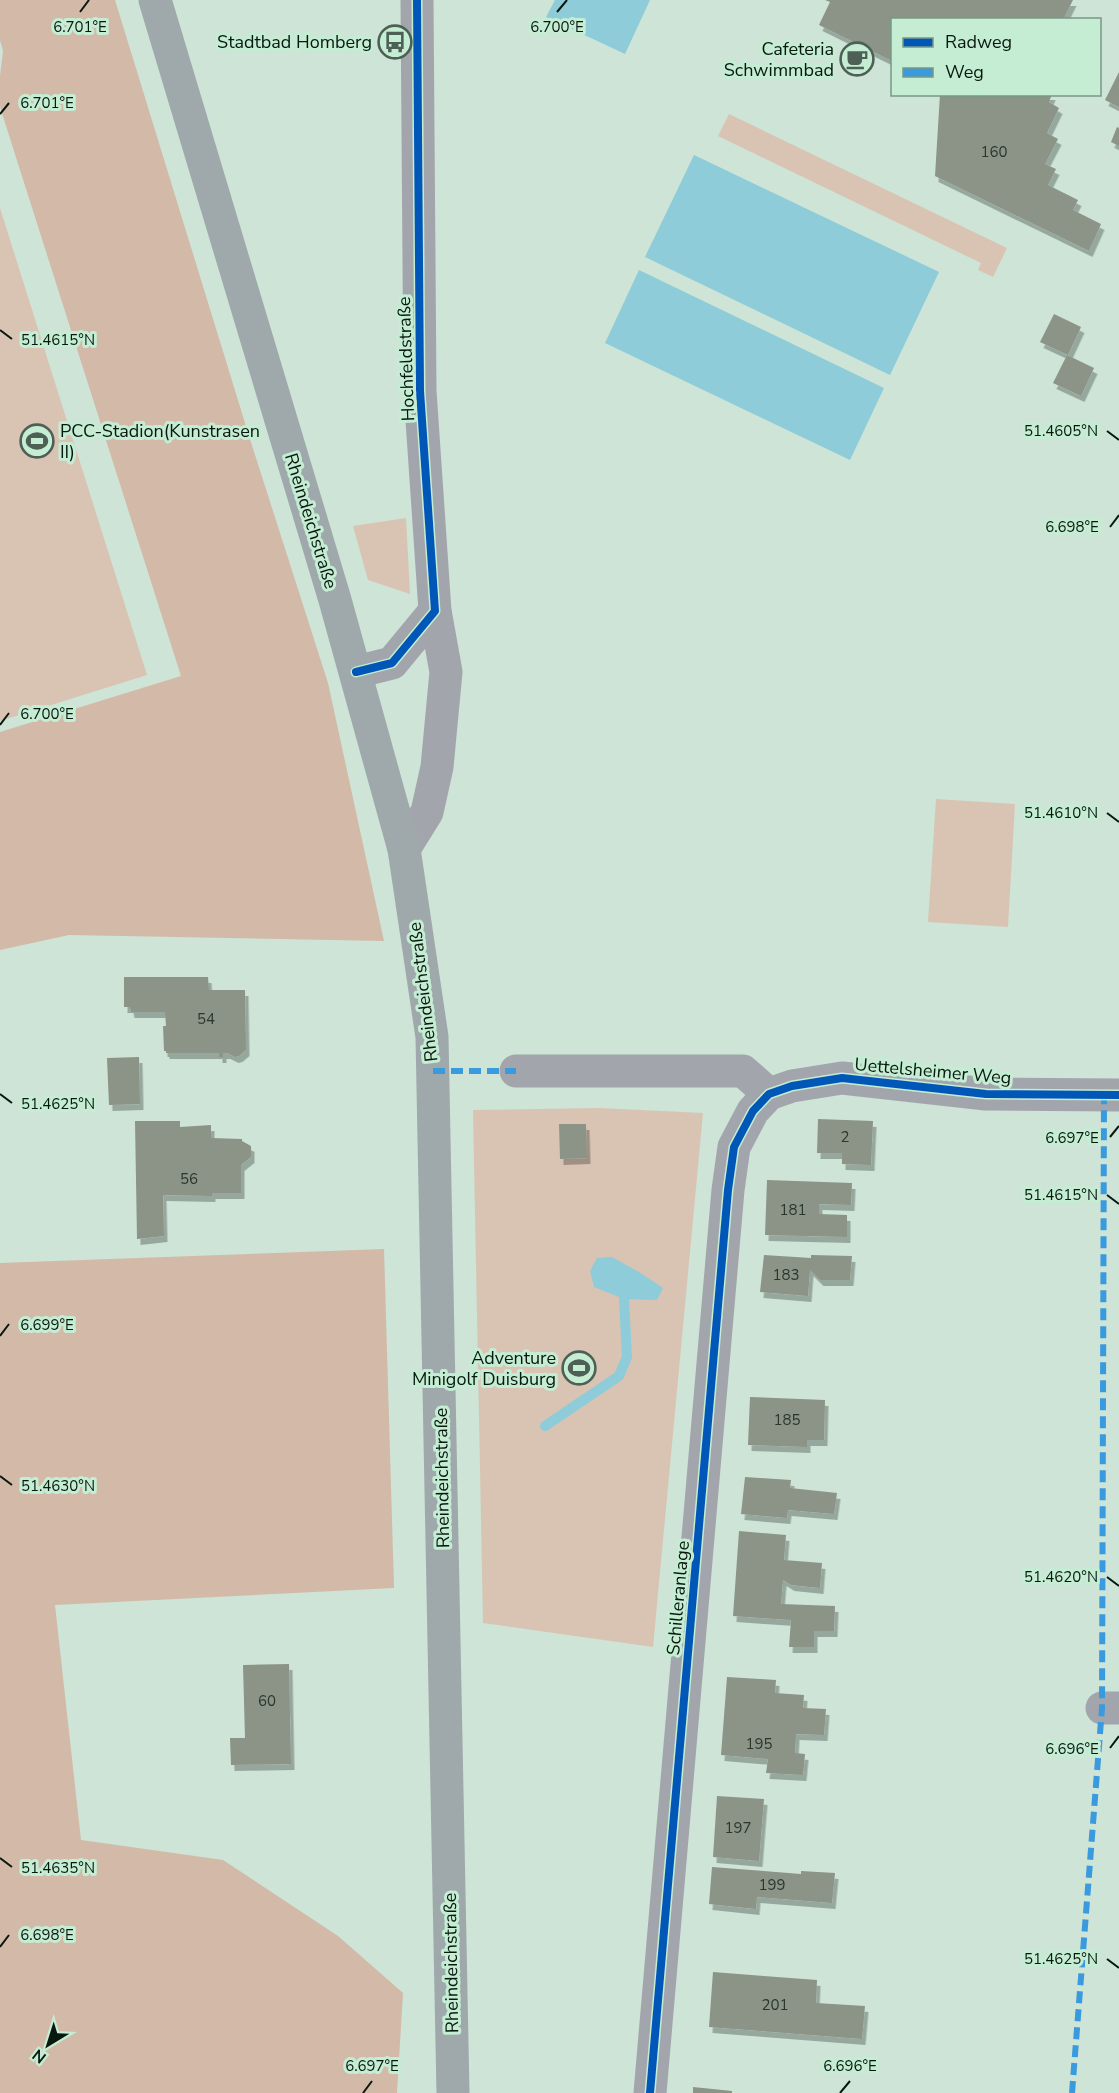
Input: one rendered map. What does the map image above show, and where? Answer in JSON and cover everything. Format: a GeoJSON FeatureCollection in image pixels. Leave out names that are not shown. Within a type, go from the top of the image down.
{"type":"FeatureCollection","features":[{"type":"Feature","properties":{"kind":"main road","name":"Rheindeichstraße"},"geometry":{"type":"LineString","coordinates":[[155,0],[356,672],[404,849],[432,1037],[443,1499],[453,2093]]}},
{"type":"Feature","properties":{"kind":"street","name":"Hochfeldstraße"},"geometry":{"type":"LineString","coordinates":[[404,849],[428,812],[437,768],[446,672],[435,611],[420,391],[417,0]]}},
{"type":"Feature","properties":{"kind":"street"},"geometry":{"type":"LineString","coordinates":[[356,672],[392,663],[435,611]]}},
{"type":"Feature","properties":{"kind":"street"},"geometry":{"type":"LineString","coordinates":[[516,1071],[743,1071],[761,1102]]}},
{"type":"Feature","properties":{"kind":"street","name":"Uettelsheimer Weg"},"geometry":{"type":"LineString","coordinates":[[761,1102],[792,1086],[842,1078],[986,1094],[1119,1095]]}},
{"type":"Feature","properties":{"kind":"street","name":"Schilleranlage"},"geometry":{"type":"LineString","coordinates":[[650,2093],[728,1190],[734,1147],[761,1102]]}},
{"type":"Feature","properties":{"kind":"shaded area"},"geometry":{"type":"Polygon","coordinates":[[[0,0],[115,0],[249,436],[328,683],[384,941],[69,935],[0,950],[0,732],[181,676],[0,107],[3,51],[0,40],[0,0]]]}},
{"type":"Feature","properties":{"kind":"shaded area"},"geometry":{"type":"Polygon","coordinates":[[[729,114],[1007,248],[993,277],[978,270],[981,263],[718,136],[729,114]]]}},
{"type":"Feature","properties":{"kind":"shaded area","name":"PCC-Stadion(Kunstrasen II)"},"geometry":{"type":"Polygon","coordinates":[[[0,208],[147,675],[0,721],[0,208]]]}},
{"type":"Feature","properties":{"kind":"shaded area"},"geometry":{"type":"Polygon","coordinates":[[[406,518],[410,594],[368,580],[353,526],[406,518]]]}},
{"type":"Feature","properties":{"kind":"shaded area"},"geometry":{"type":"Polygon","coordinates":[[[936,799],[1015,804],[1008,927],[928,922],[936,799]]]}},
{"type":"Feature","properties":{"kind":"shaded area","name":"Adventure Minigolf Duisburg"},"geometry":{"type":"Polygon","coordinates":[[[599,1108],[703,1113],[653,1647],[483,1623],[473,1110],[599,1108]]]}},
{"type":"Feature","properties":{"kind":"shaded area"},"geometry":{"type":"Polygon","coordinates":[[[384,1249],[394,1588],[55,1605],[81,1840],[223,1860],[338,1936],[403,1993],[397,2093],[0,2093],[0,1263],[384,1249]]]}},
{"type":"Feature","properties":{"kind":"water"},"geometry":{"type":"Polygon","coordinates":[[[555,0],[650,0],[625,54],[546,17],[555,0]]]}},
{"type":"Feature","properties":{"kind":"water"},"geometry":{"type":"Polygon","coordinates":[[[694,155],[939,272],[890,375],[645,257],[694,155]]]}},
{"type":"Feature","properties":{"kind":"water"},"geometry":{"type":"Polygon","coordinates":[[[639,270],[884,388],[850,460],[605,343],[639,270]]]}},
{"type":"Feature","properties":{"kind":"water"},"geometry":{"type":"Polygon","coordinates":[[[612,1257],[663,1288],[657,1300],[624,1299],[594,1287],[590,1271],[597,1258],[612,1257]]]}},
{"type":"Feature","properties":{"kind":"building"},"geometry":{"type":"Polygon","coordinates":[[[825,0],[1073,0],[1064,18],[891,18],[891,61],[819,25],[830,2],[825,0]]]}},
{"type":"Feature","properties":{"kind":"building"},"geometry":{"type":"Polygon","coordinates":[[[1119,72],[1119,107],[1105,100],[1119,72]]]}},
{"type":"Feature","properties":{"kind":"building"},"geometry":{"type":"Polygon","coordinates":[[[940,96],[1051,96],[1049,102],[1059,108],[1047,133],[1058,139],[1045,164],[1056,169],[1048,185],[1078,200],[1073,210],[1101,224],[1089,251],[935,176],[940,96]]]}},
{"type":"Feature","properties":{"kind":"building"},"geometry":{"type":"Polygon","coordinates":[[[1117,127],[1119,128],[1119,146],[1111,142],[1117,127]]]}},
{"type":"Feature","properties":{"kind":"building"},"geometry":{"type":"Polygon","coordinates":[[[1054,314],[1081,327],[1068,355],[1040,342],[1054,314]]]}},
{"type":"Feature","properties":{"kind":"building"},"geometry":{"type":"Polygon","coordinates":[[[1067,355],[1094,368],[1081,396],[1053,383],[1067,355]]]}},
{"type":"Feature","properties":{"kind":"building"},"geometry":{"type":"Polygon","coordinates":[[[124,977],[208,977],[209,990],[245,990],[246,1050],[235,1057],[227,1053],[219,1057],[219,1053],[166,1053],[163,1026],[166,1026],[165,1012],[131,1012],[130,1007],[124,1007],[124,977]]]}},
{"type":"Feature","properties":{"kind":"building"},"geometry":{"type":"Polygon","coordinates":[[[139,1057],[140,1104],[109,1105],[107,1058],[139,1057]]]}},
{"type":"Feature","properties":{"kind":"building"},"geometry":{"type":"Polygon","coordinates":[[[818,1119],[873,1121],[871,1165],[842,1164],[842,1153],[817,1153],[818,1119]]]}},
{"type":"Feature","properties":{"kind":"building"},"geometry":{"type":"Polygon","coordinates":[[[135,1121],[180,1121],[180,1127],[211,1125],[211,1138],[242,1139],[251,1146],[251,1157],[241,1165],[241,1193],[212,1193],[212,1196],[163,1195],[164,1236],[137,1239],[135,1121]]]}},
{"type":"Feature","properties":{"kind":"building"},"geometry":{"type":"Polygon","coordinates":[[[559,1124],[586,1124],[587,1158],[560,1159],[559,1124]]]}},
{"type":"Feature","properties":{"kind":"building"},"geometry":{"type":"Polygon","coordinates":[[[767,1180],[852,1183],[851,1205],[819,1204],[819,1214],[847,1215],[847,1237],[765,1235],[767,1180]]]}},
{"type":"Feature","properties":{"kind":"building"},"geometry":{"type":"Polygon","coordinates":[[[764,1255],[811,1258],[811,1255],[852,1256],[850,1280],[820,1280],[810,1270],[808,1296],[760,1292],[764,1255]]]}},
{"type":"Feature","properties":{"kind":"building"},"geometry":{"type":"Polygon","coordinates":[[[750,1397],[825,1400],[824,1440],[807,1440],[807,1447],[748,1445],[750,1397]]]}},
{"type":"Feature","properties":{"kind":"building"},"geometry":{"type":"Polygon","coordinates":[[[745,1477],[791,1480],[790,1488],[837,1493],[834,1514],[788,1510],[787,1518],[741,1514],[745,1477]]]}},
{"type":"Feature","properties":{"kind":"building"},"geometry":{"type":"Polygon","coordinates":[[[739,1531],[786,1535],[784,1560],[822,1563],[820,1588],[791,1585],[783,1580],[781,1604],[835,1606],[834,1631],[814,1631],[814,1647],[789,1647],[791,1620],[733,1616],[739,1531]]]}},
{"type":"Feature","properties":{"kind":"building"},"geometry":{"type":"Polygon","coordinates":[[[289,1664],[291,1764],[231,1765],[230,1738],[245,1738],[243,1665],[289,1664]]]}},
{"type":"Feature","properties":{"kind":"building"},"geometry":{"type":"Polygon","coordinates":[[[727,1677],[776,1680],[775,1693],[804,1695],[803,1708],[826,1709],[824,1735],[796,1734],[795,1753],[805,1754],[803,1775],[766,1773],[768,1759],[721,1755],[727,1677]]]}},
{"type":"Feature","properties":{"kind":"building"},"geometry":{"type":"Polygon","coordinates":[[[717,1796],[764,1799],[759,1861],[713,1857],[717,1796]]]}},
{"type":"Feature","properties":{"kind":"building"},"geometry":{"type":"Polygon","coordinates":[[[712,1867],[801,1874],[801,1871],[835,1873],[832,1903],[757,1897],[756,1909],[709,1904],[712,1867]]]}},
{"type":"Feature","properties":{"kind":"building"},"geometry":{"type":"Polygon","coordinates":[[[713,1972],[817,1980],[816,2003],[865,2006],[862,2039],[709,2027],[713,1972]]]}},
{"type":"Feature","properties":{"kind":"building"},"geometry":{"type":"Polygon","coordinates":[[[693,2087],[732,2091],[732,2093],[693,2093],[693,2087]]]}},
{"type":"Feature","properties":{"kind":"waterway"},"geometry":{"type":"LineString","coordinates":[[545,1426],[619,1376],[627,1357],[624,1299]]}},
{"type":"Feature","properties":{"kind":"marked path"},"geometry":{"type":"LineString","coordinates":[[433,1071],[516,1071]]}},
{"type":"Feature","properties":{"kind":"marked path"},"geometry":{"type":"LineString","coordinates":[[1072,2093],[1102,1708],[1104,1095]]}},
{"type":"Feature","properties":{"kind":"cycle path"},"geometry":{"type":"LineString","coordinates":[[356,672],[392,663],[435,611],[420,391],[417,0]]}},
{"type":"Feature","properties":{"kind":"cycle path"},"geometry":{"type":"LineString","coordinates":[[650,2093],[728,1190],[734,1147],[753,1111],[769,1094],[792,1086],[842,1078],[986,1094],[1119,1095]]}},
{"type":"Feature","properties":{"kind":"place","name":"Stadtbad Homberg"},"geometry":{"type":"Point","coordinates":[395,42]}},
{"type":"Feature","properties":{"kind":"place","name":"Cafeteria Schwimmbad"},"geometry":{"type":"Point","coordinates":[857,59]}},
{"type":"Feature","properties":{"kind":"place","name":"PCC-Stadion(Kunstrasen II)"},"geometry":{"type":"Point","coordinates":[37,441]}},
{"type":"Feature","properties":{"kind":"place","name":"Adventure Minigolf Duisburg"},"geometry":{"type":"Point","coordinates":[579,1368]}}]}
